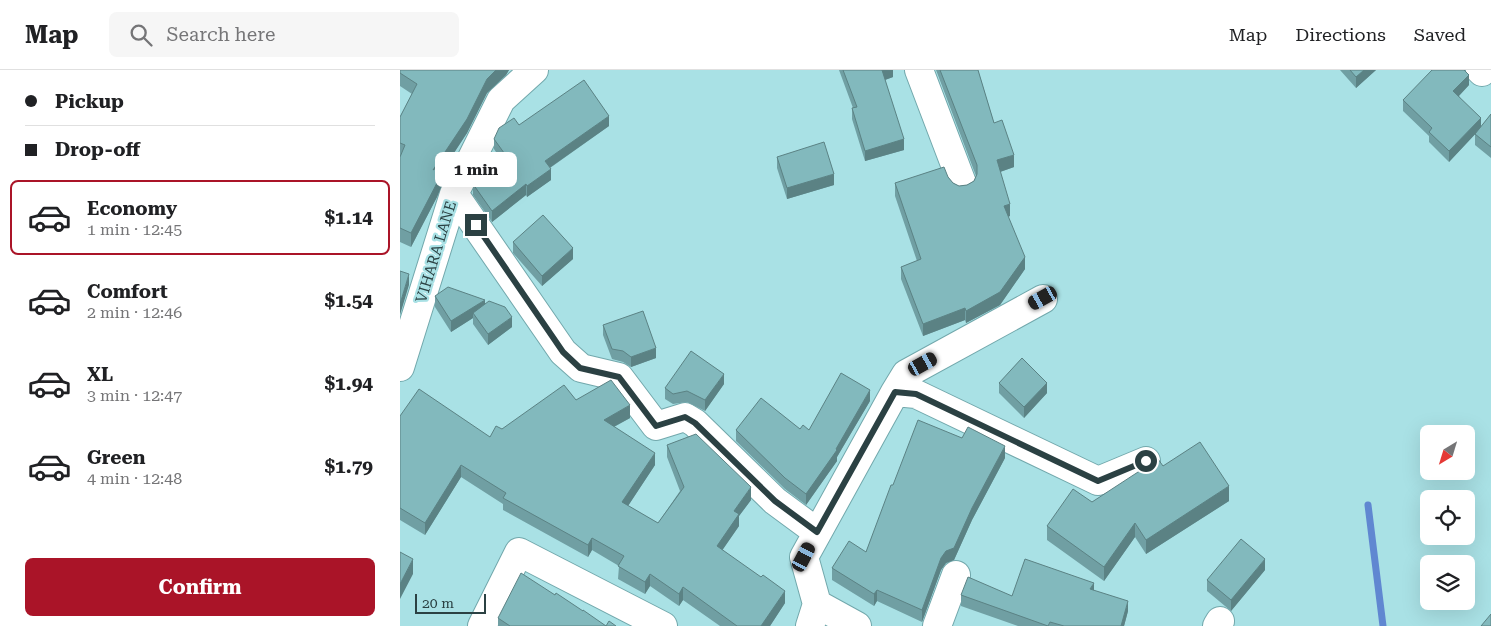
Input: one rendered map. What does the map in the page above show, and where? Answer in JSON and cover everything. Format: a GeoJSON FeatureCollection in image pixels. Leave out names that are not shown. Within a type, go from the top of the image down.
{"type":"FeatureCollection","features":[{"type":"Feature","properties":{"kind":"street","name":"VIHARA LANE"},"geometry":{"type":"LineString","coordinates":[[400,367],[454,194],[502,100],[534,70]]}},
{"type":"Feature","properties":{"kind":"street"},"geometry":{"type":"LineString","coordinates":[[919,70],[962,183]]}},
{"type":"Feature","properties":{"kind":"street"},"geometry":{"type":"LineString","coordinates":[[454,194],[563,352],[580,368],[619,377],[656,426],[685,417],[695,423],[775,501],[817,532]]}},
{"type":"Feature","properties":{"kind":"street"},"geometry":{"type":"LineString","coordinates":[[857,626],[814,615],[804,557],[895,392],[906,374],[1043,298]]}},
{"type":"Feature","properties":{"kind":"street"},"geometry":{"type":"LineString","coordinates":[[895,392],[916,394],[1098,481],[1146,461]]}},
{"type":"Feature","properties":{"kind":"street"},"geometry":{"type":"LineString","coordinates":[[482,626],[519,552],[663,626]]}},
{"type":"Feature","properties":{"kind":"street"},"geometry":{"type":"LineString","coordinates":[[937,626],[956,576]]}},
{"type":"Feature","properties":{"kind":"building"},"geometry":{"type":"Polygon","coordinates":[[[400,70],[496,70],[487,79],[467,119],[433,170],[446,162],[411,233],[400,228],[400,157],[405,145],[400,143],[400,117],[417,84],[400,73],[400,70]]]}},
{"type":"Feature","properties":{"kind":"building"},"geometry":{"type":"Polygon","coordinates":[[[843,70],[882,70],[904,139],[865,151],[852,108],[857,107],[843,70]]]}},
{"type":"Feature","properties":{"kind":"building"},"geometry":{"type":"Polygon","coordinates":[[[940,70],[978,70],[994,123],[1002,120],[1014,155],[997,160],[1010,204],[1004,206],[1025,257],[1000,292],[966,311],[965,308],[923,324],[901,267],[921,259],[895,183],[944,167],[948,177],[959,186],[967,185],[974,181],[977,174],[977,165],[940,70]]]}},
{"type":"Feature","properties":{"kind":"building"},"geometry":{"type":"Polygon","coordinates":[[[1350,70],[1364,70],[1356,77],[1350,70]]]}},
{"type":"Feature","properties":{"kind":"building"},"geometry":{"type":"Polygon","coordinates":[[[1432,70],[1464,70],[1469,75],[1453,91],[1481,118],[1449,151],[1429,132],[1432,128],[1403,100],[1432,70]]]}},
{"type":"Feature","properties":{"kind":"building"},"geometry":{"type":"Polygon","coordinates":[[[584,80],[609,116],[545,161],[551,169],[527,186],[526,184],[492,211],[473,184],[507,157],[494,139],[499,128],[514,118],[519,125],[584,80]]]}},
{"type":"Feature","properties":{"kind":"building"},"geometry":{"type":"Polygon","coordinates":[[[1491,114],[1491,147],[1475,134],[1491,114]]]}},
{"type":"Feature","properties":{"kind":"building"},"geometry":{"type":"Polygon","coordinates":[[[824,142],[834,174],[787,188],[777,157],[824,142]]]}},
{"type":"Feature","properties":{"kind":"building"},"geometry":{"type":"Polygon","coordinates":[[[543,215],[573,248],[542,276],[513,242],[543,215]]]}},
{"type":"Feature","properties":{"kind":"building"},"geometry":{"type":"Polygon","coordinates":[[[400,271],[409,274],[400,304],[400,271]]]}},
{"type":"Feature","properties":{"kind":"building"},"geometry":{"type":"Polygon","coordinates":[[[448,287],[485,300],[451,321],[435,296],[448,287]]]}},
{"type":"Feature","properties":{"kind":"building"},"geometry":{"type":"Polygon","coordinates":[[[489,301],[505,307],[512,317],[488,334],[473,313],[489,301]]]}},
{"type":"Feature","properties":{"kind":"building"},"geometry":{"type":"Polygon","coordinates":[[[643,311],[656,348],[631,357],[623,351],[612,349],[603,325],[643,311]]]}},
{"type":"Feature","properties":{"kind":"building"},"geometry":{"type":"Polygon","coordinates":[[[691,351],[724,374],[705,400],[687,391],[673,394],[665,388],[691,351]]]}},
{"type":"Feature","properties":{"kind":"building"},"geometry":{"type":"Polygon","coordinates":[[[1022,358],[1047,383],[1024,407],[999,383],[1022,358]]]}},
{"type":"Feature","properties":{"kind":"building"},"geometry":{"type":"Polygon","coordinates":[[[841,373],[870,390],[837,450],[806,494],[785,478],[736,430],[761,398],[800,429],[803,425],[809,430],[841,373]]]}},
{"type":"Feature","properties":{"kind":"building"},"geometry":{"type":"Polygon","coordinates":[[[611,380],[630,405],[604,420],[655,453],[622,502],[658,523],[684,487],[667,445],[696,434],[751,487],[734,511],[739,514],[717,546],[761,577],[763,575],[785,591],[761,626],[737,626],[683,587],[679,594],[650,574],[645,582],[618,566],[624,556],[592,538],[588,545],[503,498],[506,493],[461,465],[425,523],[400,508],[400,416],[419,389],[490,437],[496,426],[502,429],[564,385],[576,400],[611,380]]]}},
{"type":"Feature","properties":{"kind":"building"},"geometry":{"type":"Polygon","coordinates":[[[918,420],[962,438],[968,427],[1005,446],[972,508],[954,548],[946,551],[941,558],[922,610],[877,590],[874,594],[832,568],[849,541],[866,552],[918,420]]]}},
{"type":"Feature","properties":{"kind":"building"},"geometry":{"type":"Polygon","coordinates":[[[1200,442],[1229,486],[1146,540],[1135,523],[1104,567],[1047,526],[1073,489],[1092,502],[1158,459],[1163,466],[1200,442]]]}},
{"type":"Feature","properties":{"kind":"building"},"geometry":{"type":"Polygon","coordinates":[[[1241,539],[1265,559],[1231,600],[1207,580],[1241,539]]]}},
{"type":"Feature","properties":{"kind":"building"},"geometry":{"type":"Polygon","coordinates":[[[400,552],[413,559],[400,584],[400,552]]]}},
{"type":"Feature","properties":{"kind":"building"},"geometry":{"type":"Polygon","coordinates":[[[1025,559],[1094,583],[1090,589],[1128,601],[1121,626],[1064,626],[1050,622],[1048,626],[961,595],[968,577],[1012,596],[1025,559]]]}},
{"type":"Feature","properties":{"kind":"building"},"geometry":{"type":"Polygon","coordinates":[[[521,573],[555,595],[556,593],[606,626],[510,626],[498,618],[521,573]]]}},
{"type":"Feature","properties":{"kind":"building"},"geometry":{"type":"Polygon","coordinates":[[[1491,614],[1491,626],[1481,626],[1491,614]]]}},
{"type":"Feature","properties":{"kind":"building"},"geometry":{"type":"Polygon","coordinates":[[[609,621],[616,626],[606,626],[609,621]]]}},
{"type":"Feature","properties":{"kind":"waterway"},"geometry":{"type":"LineString","coordinates":[[1368,505],[1383,626]]}},
{"type":"Feature","properties":{"kind":"route"},"geometry":{"type":"LineString","coordinates":[[476,225],[563,352],[580,368],[619,377],[656,426],[685,417],[695,423],[775,501],[817,532],[895,392],[916,394],[1098,481],[1146,461]]}}]}
